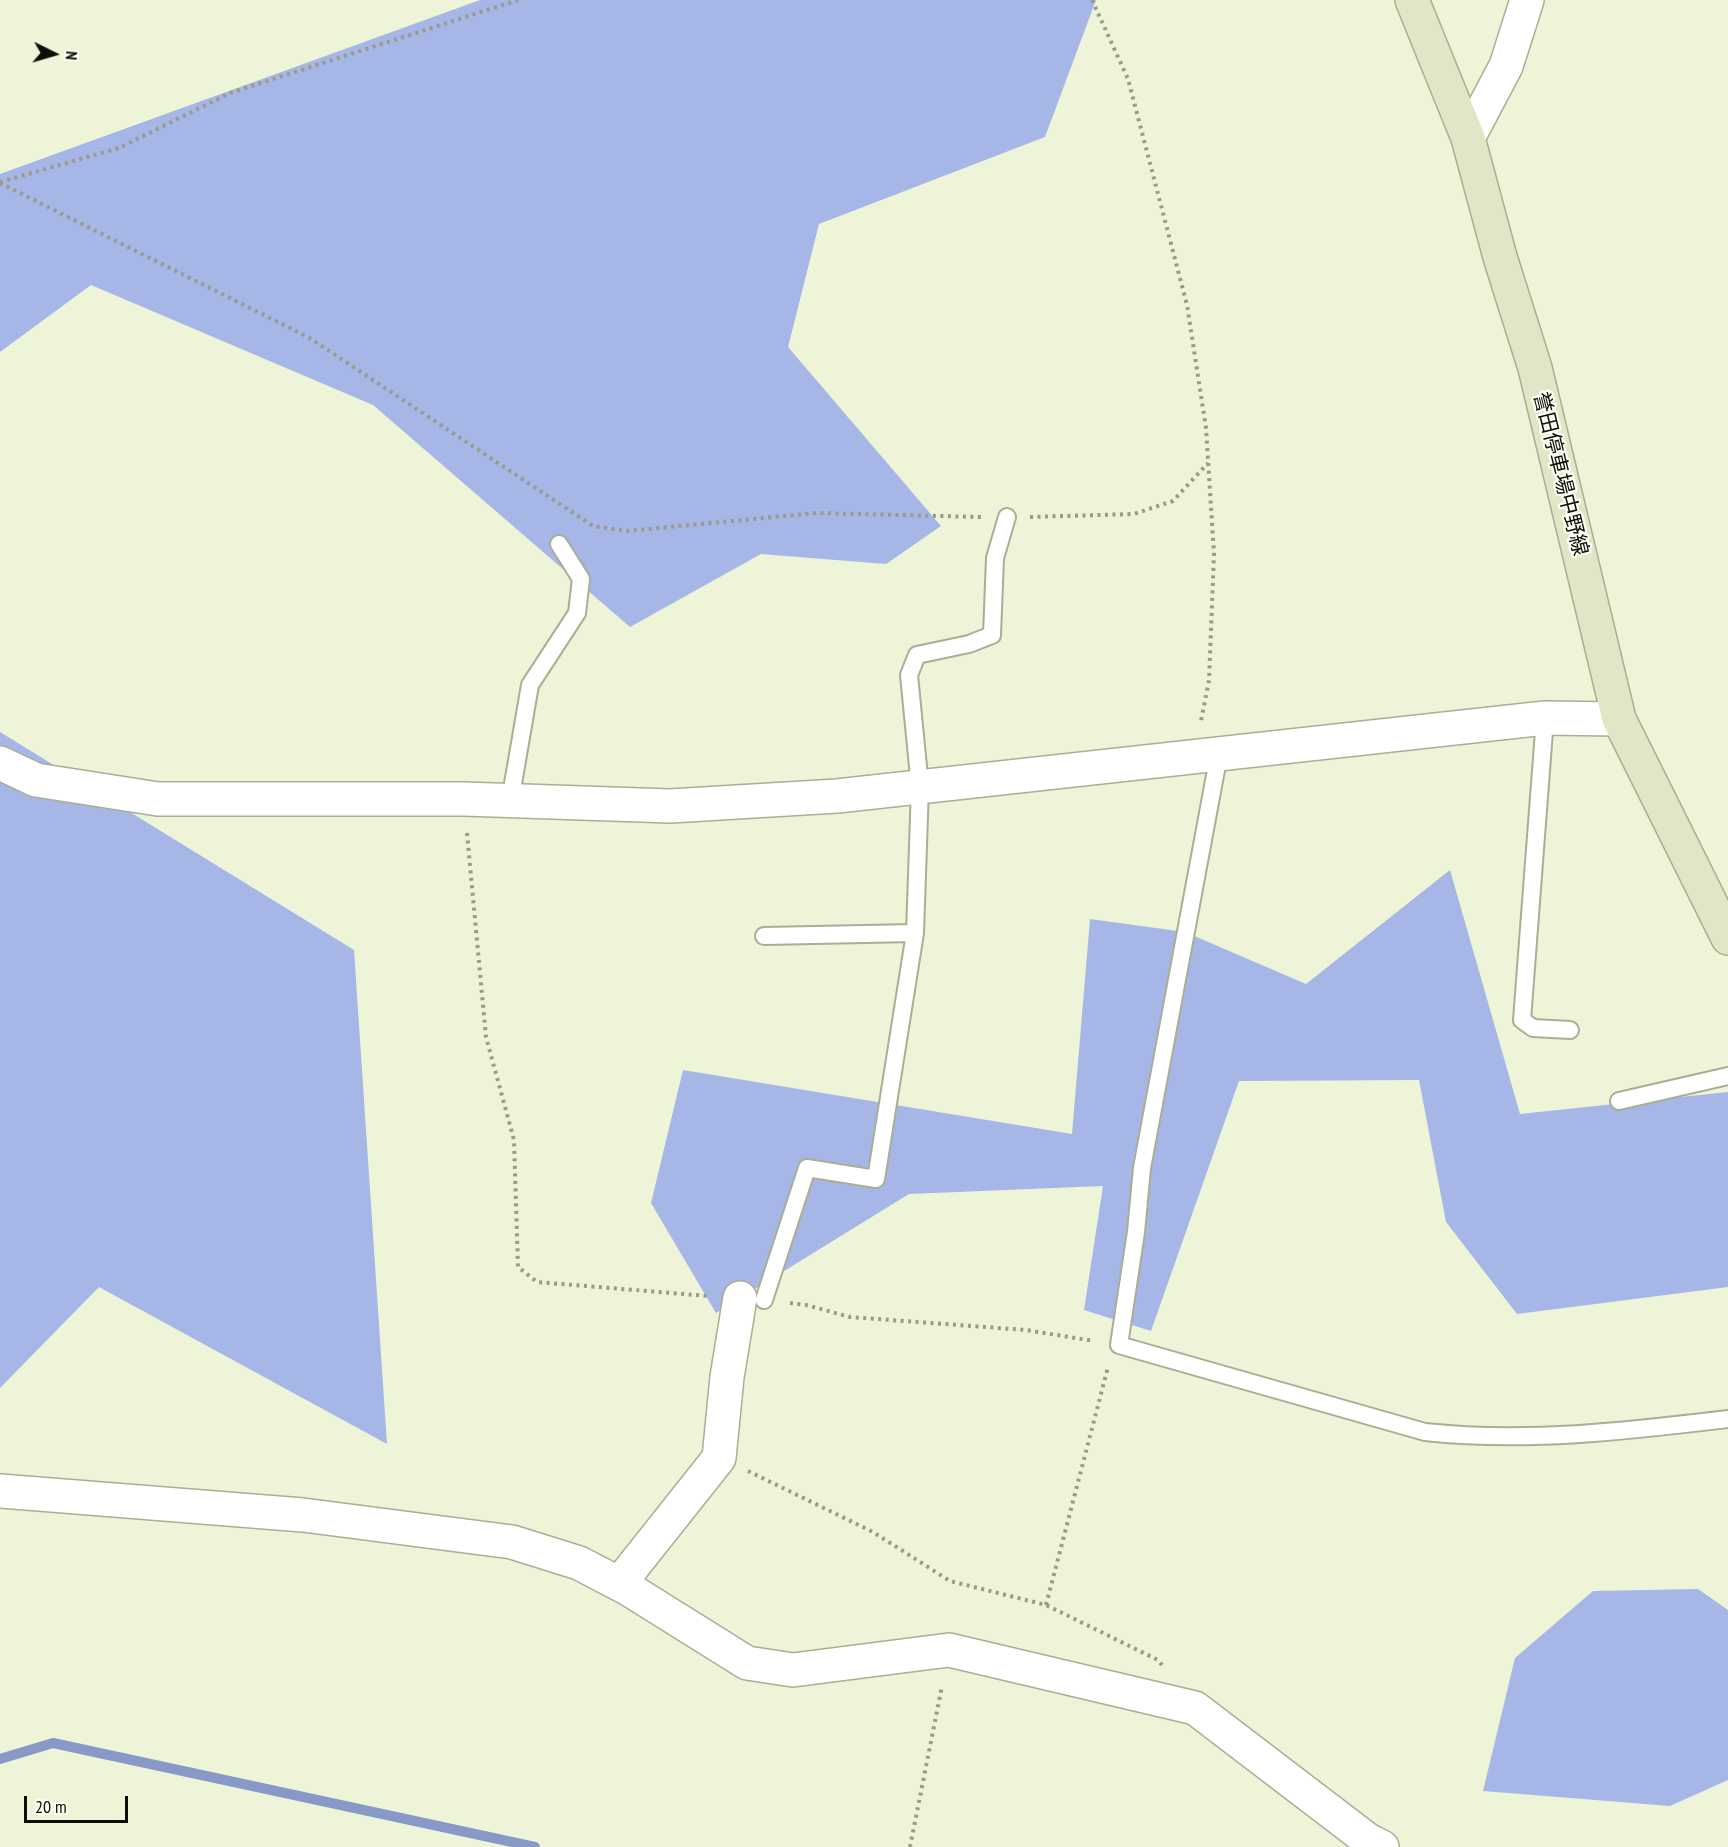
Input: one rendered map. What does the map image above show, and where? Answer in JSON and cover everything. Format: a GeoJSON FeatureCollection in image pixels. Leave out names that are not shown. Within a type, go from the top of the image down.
{"type":"FeatureCollection","features":[{"type":"Feature","properties":{"kind":"main road","name":"誉田停車場中野線"},"geometry":{"type":"LineString","coordinates":[[1412,0],[1468,138],[1500,257],[1535,368],[1619,719],[1728,938]]}},
{"type":"Feature","properties":{"kind":"street"},"geometry":{"type":"LineString","coordinates":[[1468,138],[1506,66],[1527,0]]}},
{"type":"Feature","properties":{"kind":"street"},"geometry":{"type":"LineString","coordinates":[[0,763],[36,780],[158,799],[464,799],[670,806],[837,796],[1545,718],[1619,719]]}},
{"type":"Feature","properties":{"kind":"street"},"geometry":{"type":"LineString","coordinates":[[619,1584],[719,1458],[726,1377],[752,1299]]}},
{"type":"Feature","properties":{"kind":"street"},"geometry":{"type":"LineString","coordinates":[[0,1491],[303,1515],[512,1542],[579,1563],[619,1584],[747,1663],[794,1670],[949,1650],[1196,1708],[1368,1840],[1382,1847]]}},
{"type":"Feature","properties":{"kind":"lane"},"geometry":{"type":"LineString","coordinates":[[752,1299],[807,1168],[876,1179],[915,933],[920,787],[909,675],[917,655],[969,644],[992,634],[995,558],[1007,517]]}},
{"type":"Feature","properties":{"kind":"lane"},"geometry":{"type":"LineString","coordinates":[[510,801],[530,685],[577,613],[581,579],[558,544]]}},
{"type":"Feature","properties":{"kind":"lane"},"geometry":{"type":"LineString","coordinates":[[1545,718],[1522,1020],[1533,1029],[1570,1030]]}},
{"type":"Feature","properties":{"kind":"lane"},"geometry":{"type":"LineString","coordinates":[[1206,755],[1142,1168],[1136,1233],[1119,1345],[1425,1432],[1471,1437],[1602,1434],[1728,1419]]}},
{"type":"Feature","properties":{"kind":"lane"},"geometry":{"type":"LineString","coordinates":[[764,936],[915,933]]}},
{"type":"Feature","properties":{"kind":"lane"},"geometry":{"type":"LineString","coordinates":[[1619,1101],[1728,1076]]}},
{"type":"Feature","properties":{"kind":"path"},"geometry":{"type":"LineString","coordinates":[[0,182],[119,148],[230,93],[518,0]]}},
{"type":"Feature","properties":{"kind":"path"},"geometry":{"type":"LineString","coordinates":[[1092,0],[1128,79],[1187,305],[1206,428],[1214,554],[1206,755]]}},
{"type":"Feature","properties":{"kind":"path"},"geometry":{"type":"LineString","coordinates":[[0,182],[308,337],[593,526],[627,531],[816,513],[1007,517],[1134,514],[1173,501],[1208,463]]}},
{"type":"Feature","properties":{"kind":"path"},"geometry":{"type":"LineString","coordinates":[[464,799],[486,1037],[514,1140],[518,1267],[537,1282],[752,1299],[806,1305],[850,1317],[1026,1330],[1119,1345],[1107,1369],[1046,1605]]}},
{"type":"Feature","properties":{"kind":"path"},"geometry":{"type":"LineString","coordinates":[[719,1458],[873,1532],[950,1581],[1046,1605],[1158,1659],[1164,1668]]}},
{"type":"Feature","properties":{"kind":"path"},"geometry":{"type":"LineString","coordinates":[[910,1847],[949,1650]]}},
{"type":"Feature","properties":{"kind":"shaded area"},"geometry":{"type":"Polygon","coordinates":[[[480,0],[1096,0],[1045,137],[819,224],[788,347],[941,526],[886,564],[761,554],[630,627],[373,405],[91,285],[0,352],[0,174],[480,0]]]}},
{"type":"Feature","properties":{"kind":"shaded area"},"geometry":{"type":"Polygon","coordinates":[[[0,732],[354,950],[387,1444],[99,1287],[0,1388],[0,732]]]}},
{"type":"Feature","properties":{"kind":"shaded area"},"geometry":{"type":"Polygon","coordinates":[[[1450,870],[1520,1114],[1728,1092],[1728,1287],[1517,1314],[1446,1222],[1419,1080],[1239,1081],[1151,1331],[1084,1310],[1103,1186],[909,1194],[716,1313],[651,1203],[683,1070],[1072,1134],[1090,919],[1185,932],[1306,984],[1450,870]]]}},
{"type":"Feature","properties":{"kind":"shaded area"},"geometry":{"type":"Polygon","coordinates":[[[1698,1589],[1728,1610],[1728,1780],[1670,1806],[1483,1791],[1515,1658],[1593,1591],[1698,1589]]]}},
{"type":"Feature","properties":{"kind":"waterway"},"geometry":{"type":"LineString","coordinates":[[0,1759],[53,1743],[535,1847]]}}]}
